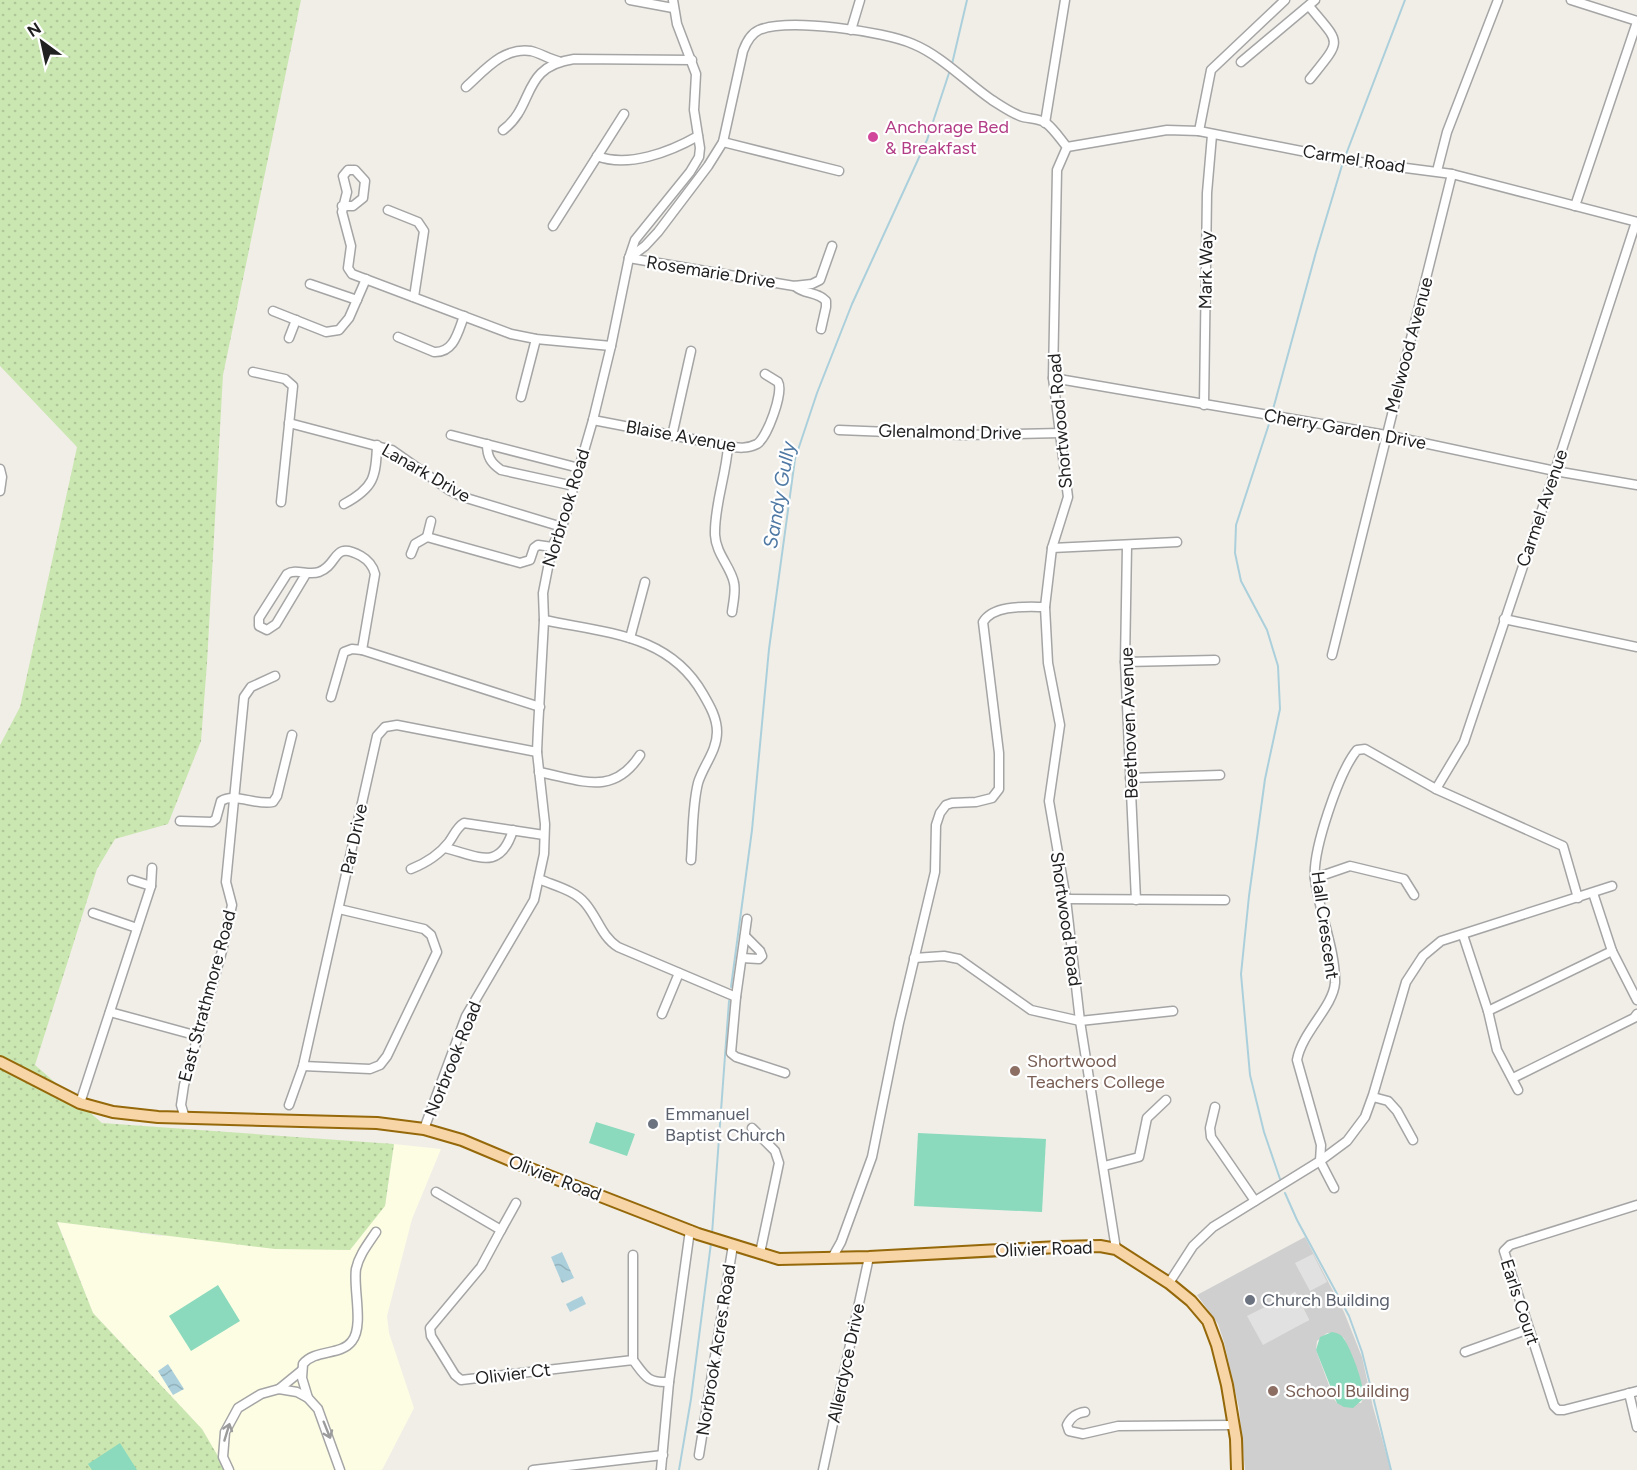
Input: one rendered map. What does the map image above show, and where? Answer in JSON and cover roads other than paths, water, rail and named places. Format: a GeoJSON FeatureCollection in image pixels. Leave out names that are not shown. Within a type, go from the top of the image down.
{"type":"FeatureCollection","features":[{"type":"Feature","properties":{"kind":"main road","name":"Olivier Road"},"geometry":{"type":"LineString","coordinates":[[0,1062],[80,1103],[113,1112],[185,1118],[377,1124],[424,1130],[462,1140],[694,1232],[778,1259],[869,1257],[1058,1247],[1100,1246],[1116,1249]]}},
{"type":"Feature","properties":{"kind":"main road"},"geometry":{"type":"LineString","coordinates":[[1116,1249],[1169,1283],[1191,1301],[1208,1321],[1224,1374],[1238,1470]]}},
{"type":"Feature","properties":{"kind":"street"},"geometry":{"type":"LineString","coordinates":[[630,0],[673,4]]}},
{"type":"Feature","properties":{"kind":"street"},"geometry":{"type":"LineString","coordinates":[[851,30],[860,0]]}},
{"type":"Feature","properties":{"kind":"street"},"geometry":{"type":"LineString","coordinates":[[1045,123],[1065,0]]}},
{"type":"Feature","properties":{"kind":"street"},"geometry":{"type":"LineString","coordinates":[[1199,131],[1211,70],[1285,0]]}},
{"type":"Feature","properties":{"kind":"street"},"geometry":{"type":"LineString","coordinates":[[1437,171],[1447,132],[1498,0]]}},
{"type":"Feature","properties":{"kind":"street"},"geometry":{"type":"LineString","coordinates":[[1571,0],[1637,21],[1575,206]]}},
{"type":"Feature","properties":{"kind":"street"},"geometry":{"type":"LineString","coordinates":[[1241,62],[1312,3],[1332,33],[1335,42],[1333,51],[1310,79]]}},
{"type":"Feature","properties":{"kind":"street","name":"Norbrook Road"},"geometry":{"type":"LineString","coordinates":[[424,1130],[466,1016],[534,900],[539,879],[544,854],[537,752],[544,620],[543,592],[552,547],[562,527],[593,420],[611,346],[628,258],[635,240],[695,165],[700,148],[694,110],[696,74],[683,42],[673,4]]}},
{"type":"Feature","properties":{"kind":"street"},"geometry":{"type":"LineString","coordinates":[[628,258],[645,246],[658,232],[708,166],[723,142],[742,51],[753,34],[759,30],[790,25],[851,30],[917,45],[992,100],[1019,116],[1045,123],[1067,147]]}},
{"type":"Feature","properties":{"kind":"street"},"geometry":{"type":"LineString","coordinates":[[466,87],[486,68],[507,54],[532,51],[558,61]]}},
{"type":"Feature","properties":{"kind":"street"},"geometry":{"type":"LineString","coordinates":[[503,130],[513,121],[538,76],[548,66],[558,61],[574,59],[692,60]]}},
{"type":"Feature","properties":{"kind":"street"},"geometry":{"type":"LineString","coordinates":[[553,226],[624,114]]}},
{"type":"Feature","properties":{"kind":"street","name":"Carmel Road"},"geometry":{"type":"LineString","coordinates":[[1067,147],[1167,130],[1199,131],[1352,161],[1452,174],[1636,222]]}},
{"type":"Feature","properties":{"kind":"street","name":"Mark Way"},"geometry":{"type":"LineString","coordinates":[[1204,405],[1207,193],[1212,135]]}},
{"type":"Feature","properties":{"kind":"street"},"geometry":{"type":"LineString","coordinates":[[597,156],[617,161],[652,155],[666,152],[698,136]]}},
{"type":"Feature","properties":{"kind":"street"},"geometry":{"type":"LineString","coordinates":[[723,142],[839,171]]}},
{"type":"Feature","properties":{"kind":"street","name":"Shortwood Road"},"geometry":{"type":"LineString","coordinates":[[1067,147],[1057,170],[1053,378],[1068,497],[1052,548],[1045,607],[1048,663],[1060,725],[1049,801],[1066,899],[1080,1021],[1116,1249]]}},
{"type":"Feature","properties":{"kind":"street"},"geometry":{"type":"LineString","coordinates":[[342,206],[353,206],[363,198],[365,181],[355,170],[348,170],[343,176],[347,192],[342,206],[343,220],[351,246],[349,271],[352,274],[511,334],[537,339],[611,346]]}},
{"type":"Feature","properties":{"kind":"street","name":"Melwood Avenue"},"geometry":{"type":"LineString","coordinates":[[1332,655],[1452,174]]}},
{"type":"Feature","properties":{"kind":"street"},"geometry":{"type":"LineString","coordinates":[[388,210],[418,222],[424,231],[414,297]]}},
{"type":"Feature","properties":{"kind":"street","name":"Carmel Avenue"},"geometry":{"type":"LineString","coordinates":[[1436,789],[1464,742],[1636,222]]}},
{"type":"Feature","properties":{"kind":"street"},"geometry":{"type":"LineString","coordinates":[[794,286],[812,284],[820,280],[832,246]]}},
{"type":"Feature","properties":{"kind":"street","name":"Rosemarie Drive"},"geometry":{"type":"LineString","coordinates":[[628,258],[794,286]]}},
{"type":"Feature","properties":{"kind":"street"},"geometry":{"type":"LineString","coordinates":[[273,311],[326,332],[339,330],[349,318],[366,279]]}},
{"type":"Feature","properties":{"kind":"street"},"geometry":{"type":"LineString","coordinates":[[310,284],[357,300]]}},
{"type":"Feature","properties":{"kind":"street"},"geometry":{"type":"LineString","coordinates":[[794,286],[799,290],[817,294],[826,301],[821,329]]}},
{"type":"Feature","properties":{"kind":"street"},"geometry":{"type":"LineString","coordinates":[[398,338],[434,352],[441,352],[447,349],[456,338],[464,316]]}},
{"type":"Feature","properties":{"kind":"street"},"geometry":{"type":"LineString","coordinates":[[290,338],[296,320]]}},
{"type":"Feature","properties":{"kind":"street"},"geometry":{"type":"LineString","coordinates":[[521,397],[537,339]]}},
{"type":"Feature","properties":{"kind":"street"},"geometry":{"type":"LineString","coordinates":[[672,436],[691,351]]}},
{"type":"Feature","properties":{"kind":"street"},"geometry":{"type":"LineString","coordinates":[[253,372],[289,381],[292,386],[281,502]]}},
{"type":"Feature","properties":{"kind":"street","name":"Blaise Avenue"},"geometry":{"type":"LineString","coordinates":[[593,420],[728,446],[743,448],[751,446],[759,443],[764,436],[781,393],[778,382],[765,374]]}},
{"type":"Feature","properties":{"kind":"street","name":"Cherry Garden Drive"},"geometry":{"type":"LineString","coordinates":[[1053,378],[1386,435],[1555,471],[1637,485]]}},
{"type":"Feature","properties":{"kind":"street","name":"Lanark Drive"},"geometry":{"type":"LineString","coordinates":[[289,423],[392,450],[449,490],[463,497],[562,527]]}},
{"type":"Feature","properties":{"kind":"street","name":"Glenalmond Drive"},"geometry":{"type":"LineString","coordinates":[[839,430],[964,435],[1061,433]]}},
{"type":"Feature","properties":{"kind":"street"},"geometry":{"type":"LineString","coordinates":[[451,435],[579,468]]}},
{"type":"Feature","properties":{"kind":"street"},"geometry":{"type":"LineString","coordinates":[[487,444],[489,458],[501,470],[574,486]]}},
{"type":"Feature","properties":{"kind":"street"},"geometry":{"type":"LineString","coordinates":[[344,504],[360,496],[369,487],[376,468],[377,445]]}},
{"type":"Feature","properties":{"kind":"street"},"geometry":{"type":"LineString","coordinates":[[728,446],[715,537],[734,583],[732,612]]}},
{"type":"Feature","properties":{"kind":"street"},"geometry":{"type":"LineString","coordinates":[[0,469],[2,477],[0,491]]}},
{"type":"Feature","properties":{"kind":"street"},"geometry":{"type":"LineString","coordinates":[[427,537],[431,522]]}},
{"type":"Feature","properties":{"kind":"street"},"geometry":{"type":"LineString","coordinates":[[411,554],[418,541],[427,537],[520,563],[530,560],[534,548],[538,545],[552,547]]}},
{"type":"Feature","properties":{"kind":"street"},"geometry":{"type":"LineString","coordinates":[[1052,548],[1178,542]]}},
{"type":"Feature","properties":{"kind":"street","name":"Beethoven Avenue"},"geometry":{"type":"LineString","coordinates":[[1127,546],[1125,662],[1136,900]]}},
{"type":"Feature","properties":{"kind":"street"},"geometry":{"type":"LineString","coordinates":[[306,574],[276,624],[267,630],[259,626],[259,618],[287,574],[294,571],[306,574],[321,571],[335,556],[343,550],[348,550],[364,558],[375,574],[362,650]]}},
{"type":"Feature","properties":{"kind":"street"},"geometry":{"type":"LineString","coordinates":[[630,638],[645,582]]}},
{"type":"Feature","properties":{"kind":"street"},"geometry":{"type":"LineString","coordinates":[[832,1258],[841,1242],[872,1157],[914,958],[935,872],[936,825],[940,813],[946,805],[952,803],[976,802],[992,798],[999,789],[999,753],[983,622],[986,617],[996,612],[1017,608],[1045,607]]}},
{"type":"Feature","properties":{"kind":"street"},"geometry":{"type":"LineString","coordinates":[[1504,619],[1637,647]]}},
{"type":"Feature","properties":{"kind":"street"},"geometry":{"type":"LineString","coordinates":[[544,620],[643,641],[676,660],[695,682],[716,720],[716,743],[698,782],[691,860]]}},
{"type":"Feature","properties":{"kind":"street"},"geometry":{"type":"LineString","coordinates":[[332,697],[344,652],[352,649],[362,650],[540,706]]}},
{"type":"Feature","properties":{"kind":"street"},"geometry":{"type":"LineString","coordinates":[[1125,662],[1215,660]]}},
{"type":"Feature","properties":{"kind":"street","name":"East Strathmore Road"},"geometry":{"type":"LineString","coordinates":[[185,1118],[181,1105],[182,1095],[222,951],[232,905],[226,882],[244,698],[251,687],[275,676]]}},
{"type":"Feature","properties":{"kind":"street","name":"Par Drive"},"geometry":{"type":"LineString","coordinates":[[289,1105],[303,1066],[375,741],[380,731],[391,725],[397,725],[537,752]]}},
{"type":"Feature","properties":{"kind":"street"},"geometry":{"type":"LineString","coordinates":[[180,821],[212,822],[216,819],[221,801],[227,798],[266,803],[275,799],[292,735]]}},
{"type":"Feature","properties":{"kind":"street","name":"Hall Crescent"},"geometry":{"type":"LineString","coordinates":[[1320,1161],[1321,1144],[1297,1060],[1299,1048],[1333,993],[1335,983],[1315,878],[1316,856],[1321,835],[1350,759],[1357,750],[1365,749],[1436,789],[1563,846],[1578,898]]}},
{"type":"Feature","properties":{"kind":"street"},"geometry":{"type":"LineString","coordinates":[[539,772],[596,783],[609,781],[627,773],[640,755]]}},
{"type":"Feature","properties":{"kind":"street"},"geometry":{"type":"LineString","coordinates":[[1130,778],[1220,775]]}},
{"type":"Feature","properties":{"kind":"street"},"geometry":{"type":"LineString","coordinates":[[411,869],[426,863],[445,848],[460,825],[464,823],[544,835]]}},
{"type":"Feature","properties":{"kind":"street"},"geometry":{"type":"LineString","coordinates":[[445,848],[487,858],[496,856],[506,850],[513,830]]}},
{"type":"Feature","properties":{"kind":"street"},"geometry":{"type":"LineString","coordinates":[[1315,878],[1350,866],[1404,879],[1414,895]]}},
{"type":"Feature","properties":{"kind":"street"},"geometry":{"type":"LineString","coordinates":[[80,1103],[151,886],[153,868]]}},
{"type":"Feature","properties":{"kind":"street"},"geometry":{"type":"LineString","coordinates":[[539,879],[580,898],[589,908],[608,941],[618,947],[736,997]]}},
{"type":"Feature","properties":{"kind":"street"},"geometry":{"type":"LineString","coordinates":[[132,880],[151,886]]}},
{"type":"Feature","properties":{"kind":"street"},"geometry":{"type":"LineString","coordinates":[[1169,1283],[1193,1246],[1213,1227],[1320,1161],[1347,1141],[1365,1117],[1373,1097],[1406,982],[1423,956],[1441,941],[1612,885]]}},
{"type":"Feature","properties":{"kind":"street"},"geometry":{"type":"LineString","coordinates":[[1593,893],[1612,951],[1637,1000]]}},
{"type":"Feature","properties":{"kind":"street"},"geometry":{"type":"LineString","coordinates":[[1066,899],[1225,900]]}},
{"type":"Feature","properties":{"kind":"street"},"geometry":{"type":"LineString","coordinates":[[303,1066],[370,1070],[380,1065],[387,1056],[437,952],[431,935],[424,929],[339,909]]}},
{"type":"Feature","properties":{"kind":"street"},"geometry":{"type":"LineString","coordinates":[[93,914],[137,928]]}},
{"type":"Feature","properties":{"kind":"street"},"geometry":{"type":"LineString","coordinates":[[747,920],[731,1053],[736,1057],[786,1073]]}},
{"type":"Feature","properties":{"kind":"street"},"geometry":{"type":"LineString","coordinates":[[1463,935],[1488,1011],[1497,1050],[1518,1090]]}},
{"type":"Feature","properties":{"kind":"street"},"geometry":{"type":"LineString","coordinates":[[742,958],[759,959],[762,956],[745,936]]}},
{"type":"Feature","properties":{"kind":"street"},"geometry":{"type":"LineString","coordinates":[[1488,1011],[1612,951]]}},
{"type":"Feature","properties":{"kind":"street"},"geometry":{"type":"LineString","coordinates":[[914,958],[944,956],[959,959],[1031,1010],[1080,1021],[1173,1011]]}},
{"type":"Feature","properties":{"kind":"street"},"geometry":{"type":"LineString","coordinates":[[662,1014],[679,973]]}},
{"type":"Feature","properties":{"kind":"street"},"geometry":{"type":"LineString","coordinates":[[110,1012],[198,1036]]}},
{"type":"Feature","properties":{"kind":"street"},"geometry":{"type":"LineString","coordinates":[[1513,1078],[1634,1018],[1637,1014]]}},
{"type":"Feature","properties":{"kind":"street"},"geometry":{"type":"LineString","coordinates":[[1373,1097],[1388,1101],[1397,1111],[1413,1140]]}},
{"type":"Feature","properties":{"kind":"street"},"geometry":{"type":"LineString","coordinates":[[1104,1166],[1139,1157],[1147,1118],[1166,1100]]}},
{"type":"Feature","properties":{"kind":"street"},"geometry":{"type":"LineString","coordinates":[[1215,1107],[1210,1128],[1211,1137],[1255,1201]]}},
{"type":"Feature","properties":{"kind":"street"},"geometry":{"type":"LineString","coordinates":[[752,1128],[775,1151],[779,1163],[760,1253]]}},
{"type":"Feature","properties":{"kind":"street"},"geometry":{"type":"LineString","coordinates":[[1320,1161],[1334,1188]]}},
{"type":"Feature","properties":{"kind":"street"},"geometry":{"type":"LineString","coordinates":[[436,1192],[501,1230],[516,1203]]}},
{"type":"Feature","properties":{"kind":"street","name":"Earls Court"},"geometry":{"type":"LineString","coordinates":[[1633,1392],[1564,1410],[1558,1410],[1554,1406],[1504,1251],[1507,1248],[1637,1205]]}},
{"type":"Feature","properties":{"kind":"street","name":"Olivier Ct"},"geometry":{"type":"LineString","coordinates":[[501,1230],[481,1267],[430,1328],[431,1336],[455,1376],[461,1380],[633,1360]]}},
{"type":"Feature","properties":{"kind":"street"},"geometry":{"type":"LineString","coordinates":[[308,1398],[301,1371],[306,1360],[342,1349],[355,1338],[357,1333],[356,1270],[360,1256],[375,1232]]}},
{"type":"Feature","properties":{"kind":"street"},"geometry":{"type":"LineString","coordinates":[[661,1470],[669,1382],[694,1232]]}},
{"type":"Feature","properties":{"kind":"street","name":"Norbrook Acres Road"},"geometry":{"type":"LineString","coordinates":[[699,1455],[729,1244]]}},
{"type":"Feature","properties":{"kind":"street"},"geometry":{"type":"LineString","coordinates":[[633,1255],[633,1360],[647,1379],[658,1383],[669,1382]]}},
{"type":"Feature","properties":{"kind":"street","name":"Allerdyce Drive"},"geometry":{"type":"LineString","coordinates":[[823,1470],[869,1257]]}},
{"type":"Feature","properties":{"kind":"street"},"geometry":{"type":"LineString","coordinates":[[1465,1352],[1529,1329]]}},
{"type":"Feature","properties":{"kind":"street"},"geometry":{"type":"LineString","coordinates":[[229,1470],[223,1457],[225,1432],[238,1408],[261,1394],[279,1389],[301,1371]]}},
{"type":"Feature","properties":{"kind":"street"},"geometry":{"type":"LineString","coordinates":[[279,1389],[297,1392],[308,1398],[318,1409],[340,1470]]}},
{"type":"Feature","properties":{"kind":"street"},"geometry":{"type":"LineString","coordinates":[[1633,1392],[1637,1427]]}},
{"type":"Feature","properties":{"kind":"street"},"geometry":{"type":"LineString","coordinates":[[1085,1412],[1079,1413],[1069,1421],[1067,1425],[1069,1431],[1083,1434],[1118,1426],[1233,1425]]}},
{"type":"Feature","properties":{"kind":"street"},"geometry":{"type":"LineString","coordinates":[[534,1470],[663,1455]]}},
{"type":"Feature","properties":{"kind":"water"},"geometry":{"type":"Polygon","coordinates":[[[562,1252],[574,1278],[562,1283],[551,1257],[562,1252]]]}},
{"type":"Feature","properties":{"kind":"water"},"geometry":{"type":"Polygon","coordinates":[[[582,1296],[586,1304],[570,1312],[566,1304],[582,1296]]]}},
{"type":"Feature","properties":{"kind":"water"},"geometry":{"type":"Polygon","coordinates":[[[168,1364],[184,1389],[173,1395],[158,1371],[168,1364]]]}},
{"type":"Feature","properties":{"kind":"waterway","name":"Sandy Gully"},"geometry":{"type":"LineString","coordinates":[[952,64],[967,0]]}},
{"type":"Feature","properties":{"kind":"waterway"},"geometry":{"type":"LineString","coordinates":[[1345,157],[1405,0]]}},
{"type":"Feature","properties":{"kind":"waterway","name":"Sandy Gully"},"geometry":{"type":"LineString","coordinates":[[731,987],[752,830],[769,649],[795,459],[817,393],[852,304],[927,140],[950,70]]}},
{"type":"Feature","properties":{"kind":"waterway"},"geometry":{"type":"LineString","coordinates":[[1272,413],[1343,162]]}},
{"type":"Feature","properties":{"kind":"waterway"},"geometry":{"type":"LineString","coordinates":[[1269,424],[1236,525],[1235,553],[1241,581],[1267,630],[1278,666],[1280,709],[1265,779],[1241,974],[1250,1075],[1264,1132],[1280,1179]]}},
{"type":"Feature","properties":{"kind":"waterway"},"geometry":{"type":"LineString","coordinates":[[712,1234],[729,1001]]}},
{"type":"Feature","properties":{"kind":"waterway"},"geometry":{"type":"LineString","coordinates":[[1285,1193],[1297,1220],[1349,1316],[1362,1352],[1391,1470]]}},
{"type":"Feature","properties":{"kind":"waterway"},"geometry":{"type":"LineString","coordinates":[[679,1470],[691,1399],[711,1243]]}},
{"type":"Feature","properties":{"kind":"place","name":"Anchorage Bed & Breakfast"},"geometry":{"type":"Point","coordinates":[873,137]}},
{"type":"Feature","properties":{"kind":"place","name":"Shortwood Teachers College"},"geometry":{"type":"Point","coordinates":[1015,1071]}},
{"type":"Feature","properties":{"kind":"place","name":"Emmanuel Baptist Church"},"geometry":{"type":"Point","coordinates":[653,1124]}},
{"type":"Feature","properties":{"kind":"place","name":"Church Building"},"geometry":{"type":"Point","coordinates":[1250,1300]}},
{"type":"Feature","properties":{"kind":"place","name":"School Building"},"geometry":{"type":"Point","coordinates":[1273,1391]}}]}
